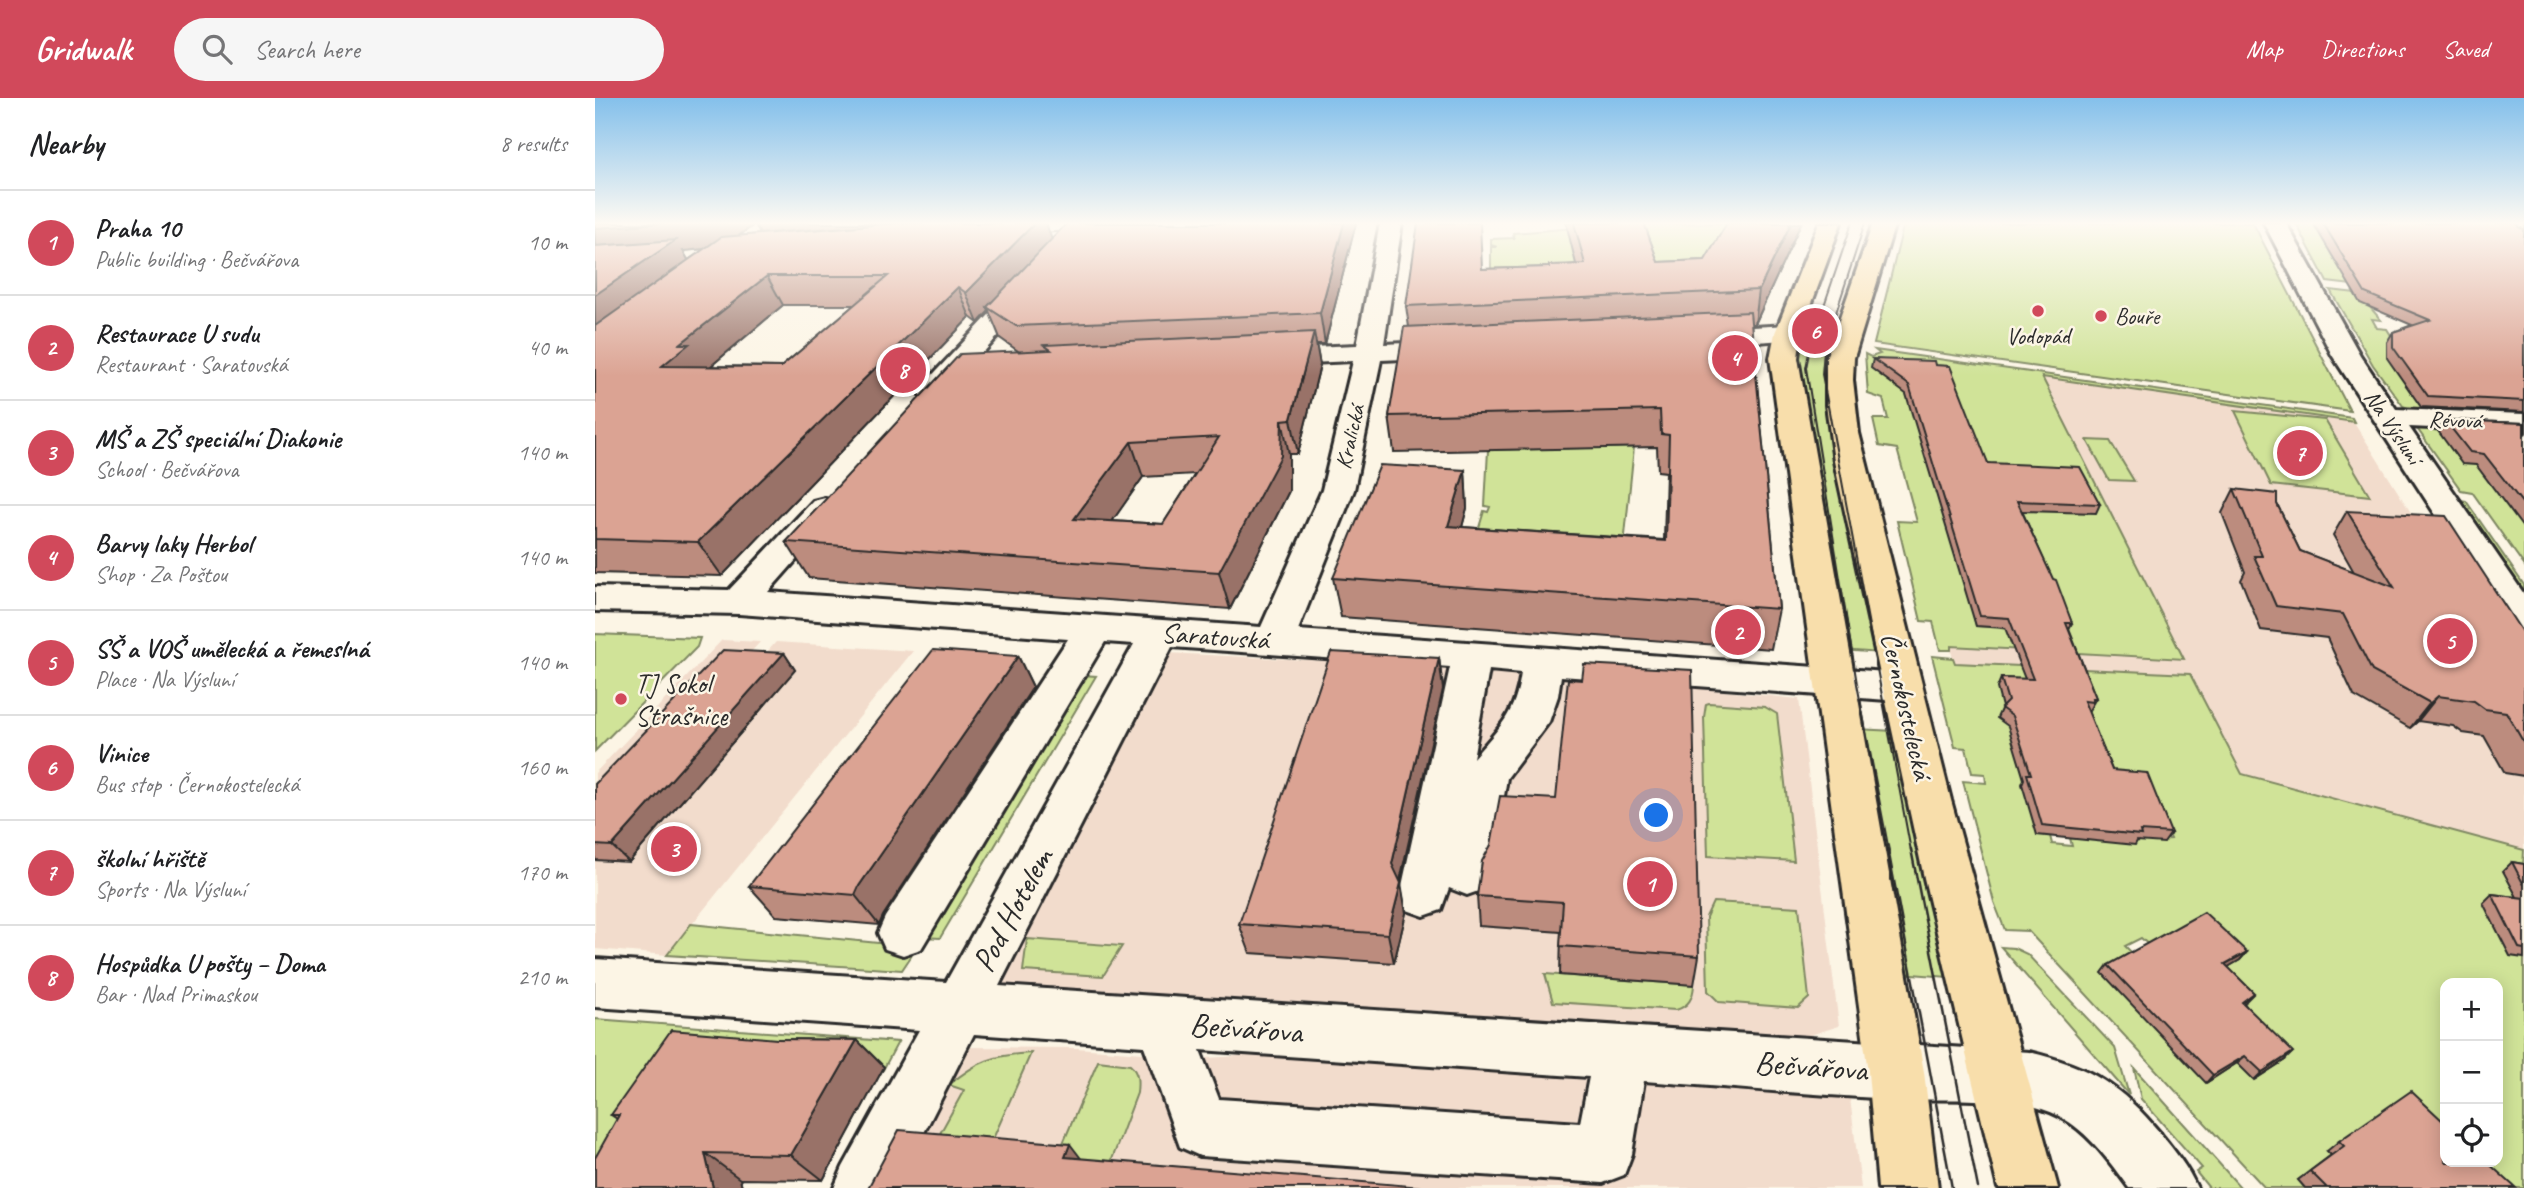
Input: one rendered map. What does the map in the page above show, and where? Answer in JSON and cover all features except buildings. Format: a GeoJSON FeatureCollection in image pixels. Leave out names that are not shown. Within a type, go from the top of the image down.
{"type":"FeatureCollection","features":[{"type":"Feature","properties":{"kind":"main road"},"geometry":{"type":"LineString","coordinates":[[1811,274],[1788,333],[1784,358],[1896,1072],[1908,1188]]}},
{"type":"Feature","properties":{"kind":"main road","name":"Černokostelecká"},"geometry":{"type":"LineString","coordinates":[[1869,274],[1840,358],[1837,379],[1847,441],[1901,687],[1997,1075],[2028,1188]]}},
{"type":"Feature","properties":{"kind":"street"},"geometry":{"type":"LineString","coordinates":[[914,412],[1040,274]]}},
{"type":"Feature","properties":{"kind":"street","name":"Kralická"},"geometry":{"type":"LineString","coordinates":[[1275,640],[1338,490],[1369,353],[1382,274]]}},
{"type":"Feature","properties":{"kind":"street","name":"Na Výsluní"},"geometry":{"type":"LineString","coordinates":[[2302,274],[2346,355],[2524,622]]}},
{"type":"Feature","properties":{"kind":"street"},"geometry":{"type":"LineString","coordinates":[[1676,339],[1788,333]]}},
{"type":"Feature","properties":{"kind":"street"},"geometry":{"type":"LineString","coordinates":[[1234,359],[1481,348]]}},
{"type":"Feature","properties":{"kind":"street"},"geometry":{"type":"LineString","coordinates":[[951,372],[991,370]]}},
{"type":"Feature","properties":{"kind":"street","name":"Révová"},"geometry":{"type":"LineString","coordinates":[[2386,416],[2524,423]]}},
{"type":"Feature","properties":{"kind":"street"},"geometry":{"type":"LineString","coordinates":[[739,602],[849,482]]}},
{"type":"Feature","properties":{"kind":"street","name":"Saratovská"},"geometry":{"type":"LineString","coordinates":[[595,599],[739,602],[1901,687]]}},
{"type":"Feature","properties":{"kind":"street"},"geometry":{"type":"LineString","coordinates":[[903,933],[1095,627]]}},
{"type":"Feature","properties":{"kind":"street","name":"Pod Hotelem"},"geometry":{"type":"LineString","coordinates":[[864,1188],[1160,632]]}},
{"type":"Feature","properties":{"kind":"street"},"geometry":{"type":"LineString","coordinates":[[1425,895],[1472,655]]}},
{"type":"Feature","properties":{"kind":"street"},"geometry":{"type":"LineString","coordinates":[[1467,875],[1486,773],[1528,722],[1538,696],[1543,661]]}},
{"type":"Feature","properties":{"kind":"street","name":"Bečvářova"},"geometry":{"type":"LineString","coordinates":[[595,983],[1896,1072],[1997,1075],[2052,1086],[2073,1094],[2100,1111],[2167,1188]]}},
{"type":"Feature","properties":{"kind":"street"},"geometry":{"type":"LineString","coordinates":[[1163,1022],[1200,1127],[1228,1129],[1603,1154],[1621,1053]]}},
{"type":"Feature","properties":{"kind":"shaded area"},"geometry":{"type":"Polygon","coordinates":[[[2041,377],[2354,422],[2524,693],[2524,850],[2242,774],[2190,674],[1954,663],[1950,646],[2183,658],[2041,377]],[[2110,441],[2109,480],[2133,481],[2110,441]]]}},
{"type":"Feature","properties":{"kind":"shaded area"},"geometry":{"type":"Polygon","coordinates":[[[722,640],[760,642],[751,652],[766,653],[776,642],[913,651],[667,955],[595,949],[595,773],[722,640]]]}},
{"type":"Feature","properties":{"kind":"shaded area"},"geometry":{"type":"Polygon","coordinates":[[[1166,653],[1351,662],[1485,673],[1571,675],[1799,699],[1839,1026],[1788,1042],[995,989],[1166,653]]]}},
{"type":"Feature","properties":{"kind":"shaded area"},"geometry":{"type":"Polygon","coordinates":[[[959,1047],[1077,1048],[1207,1058],[1269,1054],[1850,1098],[1861,1188],[889,1188],[959,1047]]]}},
{"type":"Feature","properties":{"kind":"green space"},"geometry":{"type":"Polygon","coordinates":[[[1491,274],[1609,274],[1491,275],[1491,274]]]}},
{"type":"Feature","properties":{"kind":"green space"},"geometry":{"type":"Polygon","coordinates":[[[1891,274],[2279,274],[2350,411],[1874,344],[1891,274]]]}},
{"type":"Feature","properties":{"kind":"green space"},"geometry":{"type":"Polygon","coordinates":[[[2323,274],[2400,274],[2524,347],[2524,414],[2410,409],[2403,406],[2373,365],[2330,290],[2356,293],[2352,285],[2327,282],[2323,274]],[[2369,306],[2381,320],[2372,319],[2377,328],[2387,329],[2394,340],[2390,341],[2446,337],[2369,306]]]}},
{"type":"Feature","properties":{"kind":"green space"},"geometry":{"type":"Polygon","coordinates":[[[1801,332],[1836,337],[1880,653],[1842,650],[1795,357],[1801,332]]]}},
{"type":"Feature","properties":{"kind":"green space"},"geometry":{"type":"Polygon","coordinates":[[[1875,350],[2352,418],[2354,422],[2042,377],[2184,659],[1951,646],[1951,650],[1940,650],[1933,622],[1921,621],[1897,521],[1917,522],[1897,449],[1879,446],[1873,419],[1888,419],[1883,399],[1868,394],[1865,354],[1871,357],[1880,354],[1875,350]],[[1967,589],[1976,626],[1997,627],[2042,638],[1967,589]]]}},
{"type":"Feature","properties":{"kind":"green space"},"geometry":{"type":"Polygon","coordinates":[[[2235,411],[2325,420],[2370,496],[2271,485],[2235,411]]]}},
{"type":"Feature","properties":{"kind":"green space"},"geometry":{"type":"Polygon","coordinates":[[[2416,427],[2524,432],[2524,565],[2472,492],[2461,490],[2416,427]]]}},
{"type":"Feature","properties":{"kind":"green space"},"geometry":{"type":"Polygon","coordinates":[[[2087,440],[2110,441],[2134,481],[2109,480],[2087,440]]]}},
{"type":"Feature","properties":{"kind":"green space"},"geometry":{"type":"Polygon","coordinates":[[[1634,447],[1622,565],[1471,554],[1484,511],[1488,512],[1490,507],[1485,506],[1488,450],[1634,447]]]}},
{"type":"Feature","properties":{"kind":"green space"},"geometry":{"type":"Polygon","coordinates":[[[2455,499],[2466,501],[2524,585],[2524,601],[2455,499]]]}},
{"type":"Feature","properties":{"kind":"green space","name":"TJ Sokol Strašnice"},"geometry":{"type":"Polygon","coordinates":[[[595,634],[700,638],[697,647],[595,751],[595,634]]]}},
{"type":"Feature","properties":{"kind":"green space"},"geometry":{"type":"Polygon","coordinates":[[[1932,656],[1953,658],[1955,663],[2190,674],[2242,774],[2524,850],[2521,905],[2524,958],[2524,1188],[2490,1188],[2467,1167],[2503,1167],[2503,978],[2440,978],[2440,1146],[2327,1151],[2332,1156],[2298,1180],[2305,1188],[2265,1188],[2028,931],[2005,930],[1994,902],[1963,781],[1986,783],[1985,774],[1972,773],[1966,748],[1955,747],[1932,656]],[[2163,819],[2050,836],[2052,844],[2072,846],[2070,838],[2134,841],[2171,839],[2163,819]],[[2141,938],[2125,946],[2134,955],[2235,1010],[2246,1002],[2218,973],[2239,960],[2151,947],[2141,938]]]}},
{"type":"Feature","properties":{"kind":"green space"},"geometry":{"type":"Polygon","coordinates":[[[1082,675],[1096,676],[940,938],[924,937],[1082,675]]]}},
{"type":"Feature","properties":{"kind":"green space"},"geometry":{"type":"Polygon","coordinates":[[[1706,704],[1765,707],[1777,714],[1794,861],[1708,856],[1704,717],[1706,704]]]}},
{"type":"Feature","properties":{"kind":"green space"},"geometry":{"type":"Polygon","coordinates":[[[1856,729],[1895,731],[1948,977],[1900,973],[1856,729]]]}},
{"type":"Feature","properties":{"kind":"green space"},"geometry":{"type":"Polygon","coordinates":[[[1713,902],[1799,907],[1809,998],[1798,1008],[1719,1002],[1708,991],[1706,917],[1713,902]]]}},
{"type":"Feature","properties":{"kind":"green space"},"geometry":{"type":"Polygon","coordinates":[[[691,924],[908,946],[914,952],[902,970],[667,955],[691,924]]]}},
{"type":"Feature","properties":{"kind":"green space"},"geometry":{"type":"Polygon","coordinates":[[[1027,939],[1122,946],[1103,976],[1023,971],[1027,939]]]}},
{"type":"Feature","properties":{"kind":"green space"},"geometry":{"type":"Polygon","coordinates":[[[2001,947],[2014,948],[2027,954],[2115,1048],[2129,1095],[2001,947]]]}},
{"type":"Feature","properties":{"kind":"green space"},"geometry":{"type":"Polygon","coordinates":[[[1545,974],[1694,985],[1689,1001],[1676,1010],[1553,1002],[1545,974]]]}},
{"type":"Feature","properties":{"kind":"green space"},"geometry":{"type":"Polygon","coordinates":[[[595,1019],[898,1042],[883,1070],[595,1188],[595,1019]]]}},
{"type":"Feature","properties":{"kind":"green space"},"geometry":{"type":"Polygon","coordinates":[[[1031,1053],[977,1175],[935,1188],[917,1175],[964,1090],[949,1085],[968,1070],[987,1061],[1007,1055],[1031,1053]]]}},
{"type":"Feature","properties":{"kind":"green space"},"geometry":{"type":"Polygon","coordinates":[[[1098,1061],[1130,1065],[1138,1081],[1137,1093],[1102,1186],[1047,1181],[1098,1061]]]}},
{"type":"Feature","properties":{"kind":"green space"},"geometry":{"type":"Polygon","coordinates":[[[2134,1068],[2241,1188],[2209,1188],[2196,1172],[2202,1168],[2141,1099],[2134,1068]]]}},
{"type":"Feature","properties":{"kind":"tram line"},"geometry":{"type":"LineString","coordinates":[[1835,274],[1810,347],[1806,368],[1857,684],[1889,851]]}},
{"type":"Feature","properties":{"kind":"tram line"},"geometry":{"type":"LineString","coordinates":[[1849,274],[1824,350],[1822,374],[1911,851]]}},
{"type":"Feature","properties":{"kind":"tram line"},"geometry":{"type":"LineString","coordinates":[[1888,849],[1952,1188]]}},
{"type":"Feature","properties":{"kind":"tram line"},"geometry":{"type":"LineString","coordinates":[[1911,849],[1978,1188]]}},
{"type":"Feature","properties":{"kind":"place","name":"Vodopád"},"geometry":{"type":"Point","coordinates":[2038,311]}},
{"type":"Feature","properties":{"kind":"place","name":"Bouře"},"geometry":{"type":"Point","coordinates":[2101,316]}},
{"type":"Feature","properties":{"kind":"place","name":"Vinice"},"geometry":{"type":"Point","coordinates":[1815,331]}},
{"type":"Feature","properties":{"kind":"place","name":"Barvy laky Herbol"},"geometry":{"type":"Point","coordinates":[1735,358]}},
{"type":"Feature","properties":{"kind":"place","name":"Hospůdka U pošty – Doma"},"geometry":{"type":"Point","coordinates":[903,370]}},
{"type":"Feature","properties":{"kind":"place","name":"školní hřiště"},"geometry":{"type":"Point","coordinates":[2300,453]}},
{"type":"Feature","properties":{"kind":"place","name":"Restaurace U sudu"},"geometry":{"type":"Point","coordinates":[1738,632]}},
{"type":"Feature","properties":{"kind":"place","name":"SŠ a VOŠ umělecká a řemeslná"},"geometry":{"type":"Point","coordinates":[2450,641]}},
{"type":"Feature","properties":{"kind":"place","name":"TJ Sokol Strašnice"},"geometry":{"type":"Point","coordinates":[621,699]}},
{"type":"Feature","properties":{"kind":"place","name":"MŠ a ZŠ speciální Diakonie"},"geometry":{"type":"Point","coordinates":[674,849]}},
{"type":"Feature","properties":{"kind":"place","name":"Praha 10"},"geometry":{"type":"Point","coordinates":[1650,884]}}]}
